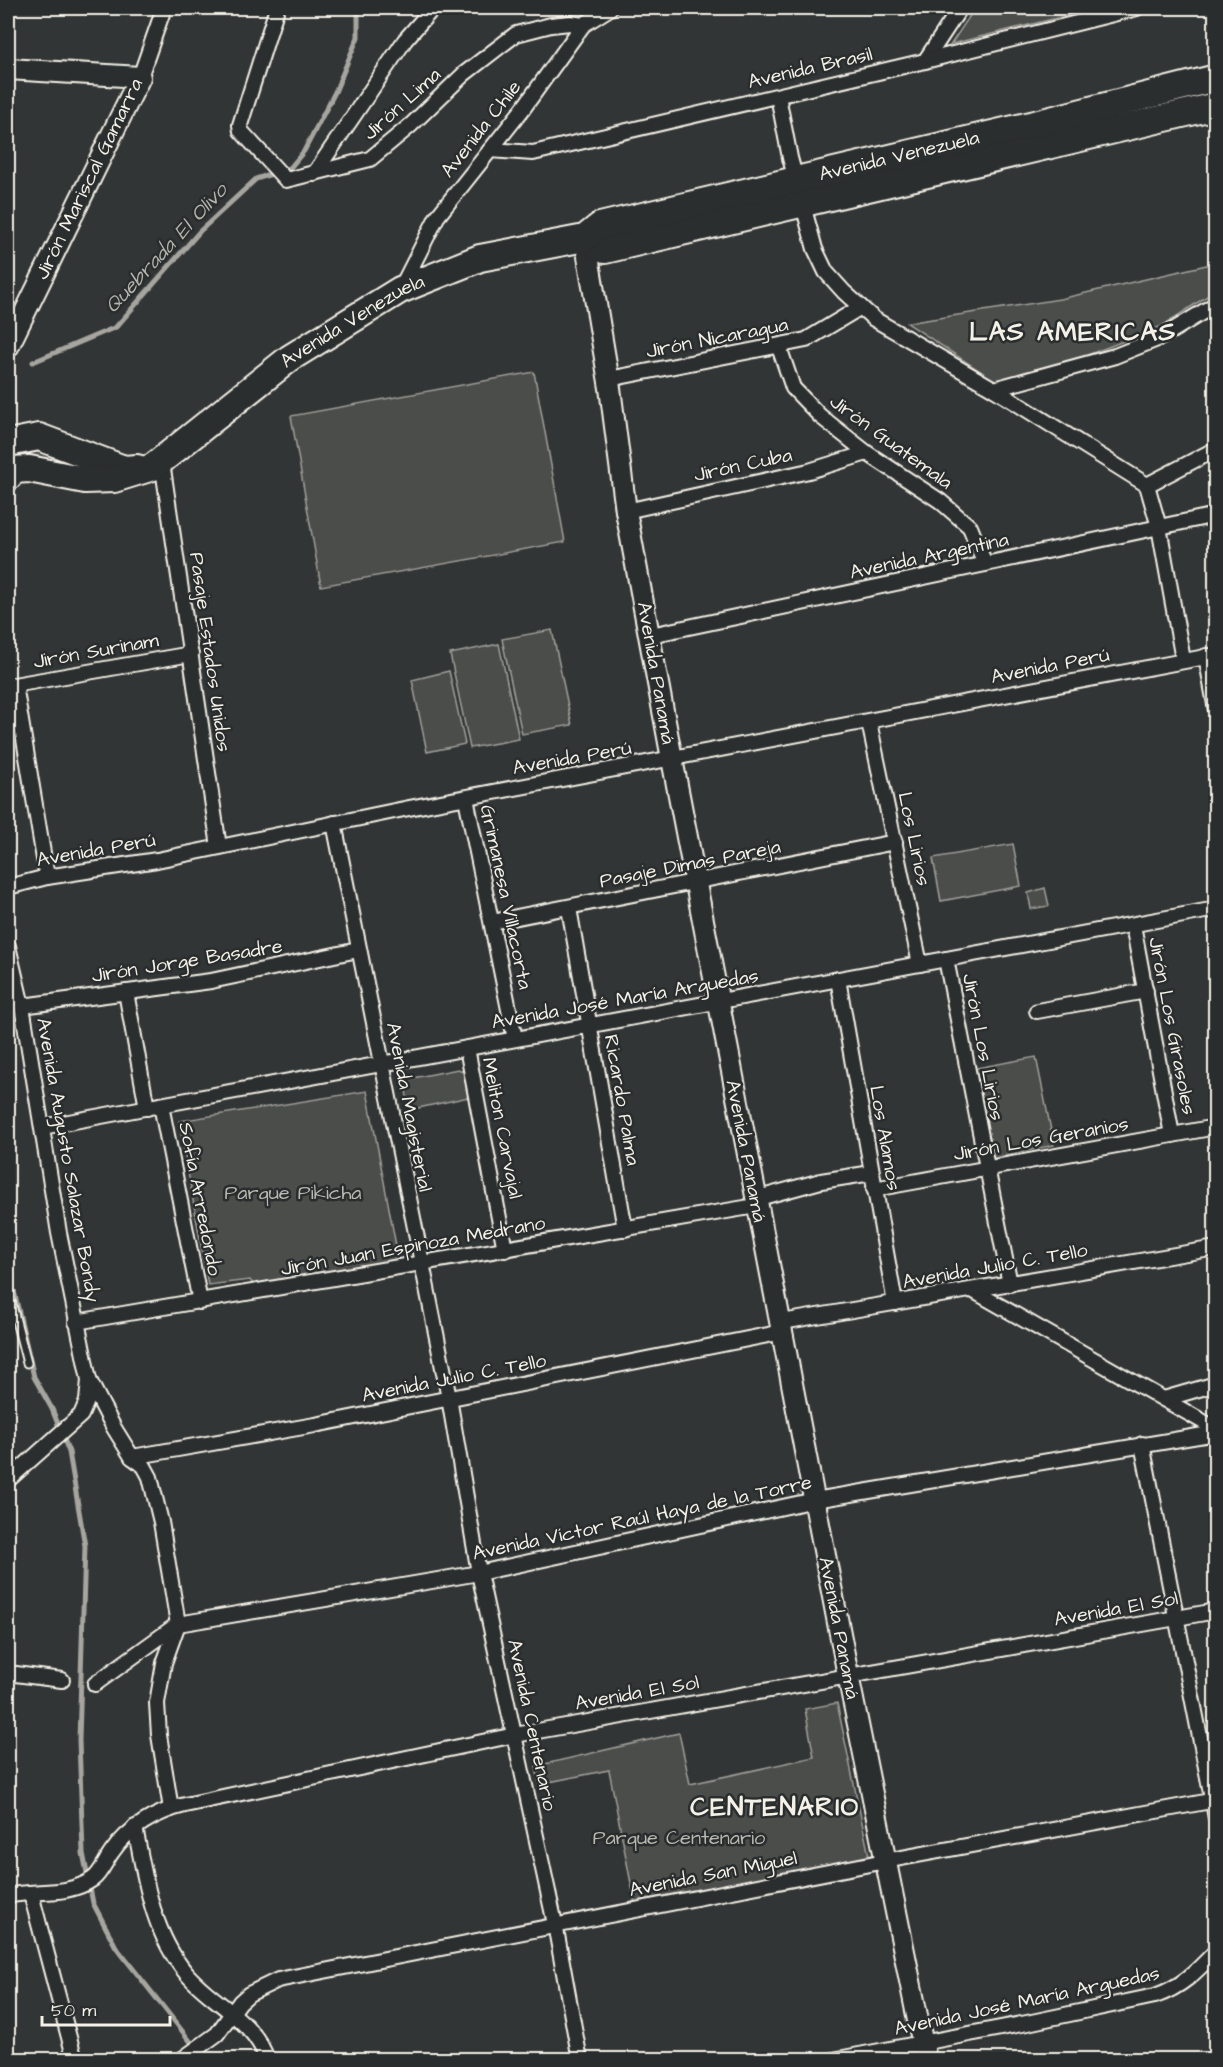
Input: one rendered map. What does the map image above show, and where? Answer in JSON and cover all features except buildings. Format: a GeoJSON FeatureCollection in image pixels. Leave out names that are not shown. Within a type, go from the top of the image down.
{"type":"FeatureCollection","features":[{"type":"Feature","properties":{"kind":"highway","name":"Avenida Venezuela"},"geometry":{"type":"LineString","coordinates":[[800,193],[1215,78]]}},
{"type":"Feature","properties":{"kind":"highway","name":"Avenida Venezuela"},"geometry":{"type":"LineString","coordinates":[[10,466],[85,480],[104,479],[158,465],[290,358],[400,290],[480,258],[585,238],[600,226],[800,193],[1215,106]]}},
{"type":"Feature","properties":{"kind":"highway"},"geometry":{"type":"LineString","coordinates":[[8,444],[39,437],[124,469],[158,465]]}},
{"type":"Feature","properties":{"kind":"street","name":"Jirón Mariscal Gamarra"},"geometry":{"type":"LineString","coordinates":[[10,340],[140,77],[164,8]]}},
{"type":"Feature","properties":{"kind":"street","name":"Jirón Lima"},"geometry":{"type":"LineString","coordinates":[[277,8],[240,125],[241,131],[286,180],[370,159],[411,125],[464,74],[516,34],[551,25],[570,23],[584,25]]}},
{"type":"Feature","properties":{"kind":"street"},"geometry":{"type":"LineString","coordinates":[[314,174],[405,40],[433,8]]}},
{"type":"Feature","properties":{"kind":"street","name":"Avenida Chile"},"geometry":{"type":"LineString","coordinates":[[400,290],[437,217],[584,25],[610,8]]}},
{"type":"Feature","properties":{"kind":"street"},"geometry":{"type":"LineString","coordinates":[[925,61],[960,8]]}},
{"type":"Feature","properties":{"kind":"street","name":"Avenida Brasil"},"geometry":{"type":"LineString","coordinates":[[490,150],[533,153],[925,61],[1137,8]]}},
{"type":"Feature","properties":{"kind":"street"},"geometry":{"type":"LineString","coordinates":[[8,69],[140,77]]}},
{"type":"Feature","properties":{"kind":"street"},"geometry":{"type":"LineString","coordinates":[[778,96],[815,249],[826,272],[874,319],[994,389],[1147,484],[1159,527],[1183,660]]}},
{"type":"Feature","properties":{"kind":"street","name":"Avenida Panamá"},"geometry":{"type":"LineString","coordinates":[[585,238],[609,379],[626,511],[651,635],[695,883],[848,1676],[924,2051]]}},
{"type":"Feature","properties":{"kind":"street"},"geometry":{"type":"LineString","coordinates":[[994,389],[1115,356],[1160,338],[1215,304]]}},
{"type":"Feature","properties":{"kind":"street","name":"Jirón Nicaragua"},"geometry":{"type":"LineString","coordinates":[[609,379],[806,340],[861,307]]}},
{"type":"Feature","properties":{"kind":"street","name":"Jirón Guatemala"},"geometry":{"type":"LineString","coordinates":[[779,347],[793,388],[820,416],[867,453],[940,501],[970,527],[985,564]]}},
{"type":"Feature","properties":{"kind":"street"},"geometry":{"type":"LineString","coordinates":[[1147,484],[1215,449]]}},
{"type":"Feature","properties":{"kind":"street","name":"Jirón Cuba"},"geometry":{"type":"LineString","coordinates":[[626,511],[809,471],[867,453]]}},
{"type":"Feature","properties":{"kind":"street","name":"Pasaje Estados Unidos"},"geometry":{"type":"LineString","coordinates":[[158,465],[191,654],[219,847]]}},
{"type":"Feature","properties":{"kind":"street","name":"Avenida Argentina"},"geometry":{"type":"LineString","coordinates":[[651,635],[1215,515]]}},
{"type":"Feature","properties":{"kind":"street","name":"Jirón Surinam"},"geometry":{"type":"LineString","coordinates":[[11,686],[191,654]]}},
{"type":"Feature","properties":{"kind":"street"},"geometry":{"type":"LineString","coordinates":[[1211,655],[1215,710]]}},
{"type":"Feature","properties":{"kind":"street","name":"Avenida Perú"},"geometry":{"type":"LineString","coordinates":[[8,888],[47,877],[219,847],[1211,655]]}},
{"type":"Feature","properties":{"kind":"street"},"geometry":{"type":"LineString","coordinates":[[11,686],[47,877]]}},
{"type":"Feature","properties":{"kind":"street","name":"Los Lirios"},"geometry":{"type":"LineString","coordinates":[[869,722],[920,964]]}},
{"type":"Feature","properties":{"kind":"street","name":"Grimanesa Villacorta"},"geometry":{"type":"LineString","coordinates":[[466,798],[515,1039]]}},
{"type":"Feature","properties":{"kind":"street","name":"Avenida Magisterial"},"geometry":{"type":"LineString","coordinates":[[334,823],[380,1064],[449,1398]]}},
{"type":"Feature","properties":{"kind":"street","name":"Pasaje Dimas Pareja"},"geometry":{"type":"LineString","coordinates":[[492,922],[895,842]]}},
{"type":"Feature","properties":{"kind":"street","name":"Ricardo Palma"},"geometry":{"type":"LineString","coordinates":[[569,908],[625,1229]]}},
{"type":"Feature","properties":{"kind":"street","name":"Avenida José María Arguedas"},"geometry":{"type":"LineString","coordinates":[[42,1127],[1215,909]]}},
{"type":"Feature","properties":{"kind":"street","name":"Jirón Los Girasoles"},"geometry":{"type":"LineString","coordinates":[[1133,925],[1172,1135]]}},
{"type":"Feature","properties":{"kind":"street","name":"Avenida Augusto Salazar Bondy"},"geometry":{"type":"LineString","coordinates":[[8,946],[22,1006],[76,1322],[89,1380]]}},
{"type":"Feature","properties":{"kind":"street","name":"Jirón Jorge Basadre"},"geometry":{"type":"LineString","coordinates":[[22,1006],[211,981],[358,950]]}},
{"type":"Feature","properties":{"kind":"street","name":"Jirón Los Lirios"},"geometry":{"type":"LineString","coordinates":[[946,959],[1010,1284]]}},
{"type":"Feature","properties":{"kind":"street","name":"Los Alamos"},"geometry":{"type":"LineString","coordinates":[[838,980],[895,1302]]}},
{"type":"Feature","properties":{"kind":"street"},"geometry":{"type":"LineString","coordinates":[[1037,1011],[1146,991]]}},
{"type":"Feature","properties":{"kind":"street"},"geometry":{"type":"LineString","coordinates":[[126,992],[147,1107]]}},
{"type":"Feature","properties":{"kind":"street","name":"Meliton Carvajal"},"geometry":{"type":"LineString","coordinates":[[467,1048],[505,1250]]}},
{"type":"Feature","properties":{"kind":"street","name":"Sofía Arredondo"},"geometry":{"type":"LineString","coordinates":[[161,1105],[200,1302]]}},
{"type":"Feature","properties":{"kind":"street","name":"Jirón Los Geranios"},"geometry":{"type":"LineString","coordinates":[[874,1189],[1215,1127]]}},
{"type":"Feature","properties":{"kind":"street"},"geometry":{"type":"LineString","coordinates":[[756,1202],[821,1181],[872,1173]]}},
{"type":"Feature","properties":{"kind":"street","name":"Jirón Juan Espinoza Medrano"},"geometry":{"type":"LineString","coordinates":[[76,1322],[422,1265],[625,1229],[756,1202]]}},
{"type":"Feature","properties":{"kind":"street","name":"Avenida Julio C. Tello"},"geometry":{"type":"LineString","coordinates":[[132,1457],[449,1398],[895,1302],[1215,1248]]}},
{"type":"Feature","properties":{"kind":"street"},"geometry":{"type":"LineString","coordinates":[[972,1290],[1215,1431]]}},
{"type":"Feature","properties":{"kind":"street"},"geometry":{"type":"LineString","coordinates":[[8,1480],[81,1415],[87,1401],[89,1380]]}},
{"type":"Feature","properties":{"kind":"street"},"geometry":{"type":"LineString","coordinates":[[89,1380],[132,1457],[144,1466],[150,1476],[161,1522],[178,1624],[164,1664],[158,1703],[159,1735],[171,1809]]}},
{"type":"Feature","properties":{"kind":"street"},"geometry":{"type":"LineString","coordinates":[[1164,1400],[1215,1384]]}},
{"type":"Feature","properties":{"kind":"street","name":"Avenida Centenario"},"geometry":{"type":"LineString","coordinates":[[449,1398],[479,1573],[555,1924],[580,2060]]}},
{"type":"Feature","properties":{"kind":"street","name":"Avenida Víctor Raúl Haya de la Torre"},"geometry":{"type":"LineString","coordinates":[[95,1684],[178,1624],[479,1573],[815,1500],[1215,1431]]}},
{"type":"Feature","properties":{"kind":"street"},"geometry":{"type":"LineString","coordinates":[[1142,1444],[1214,1800],[1215,1818]]}},
{"type":"Feature","properties":{"kind":"street","name":"Avenida El Sol"},"geometry":{"type":"LineString","coordinates":[[31,1894],[55,1893],[79,1887],[96,1877],[113,1850],[135,1827],[171,1809],[515,1735],[1215,1611]]}},
{"type":"Feature","properties":{"kind":"street"},"geometry":{"type":"LineString","coordinates":[[8,1673],[62,1680]]}},
{"type":"Feature","properties":{"kind":"street","name":"Avenida San Miguel"},"geometry":{"type":"LineString","coordinates":[[188,2057],[217,2034],[249,1994],[278,1980],[555,1924],[1214,1800]]}},
{"type":"Feature","properties":{"kind":"street"},"geometry":{"type":"LineString","coordinates":[[135,1827],[150,1900],[162,1934],[184,1971],[252,2032],[267,2060]]}},
{"type":"Feature","properties":{"kind":"street"},"geometry":{"type":"LineString","coordinates":[[8,1896],[31,1894],[75,2060]]}},
{"type":"Feature","properties":{"kind":"street","name":"Avenida José María Arguedas"},"geometry":{"type":"LineString","coordinates":[[832,2060],[924,2051],[1026,2024],[1173,1990],[1190,1979],[1215,1951]]}},
{"type":"Feature","properties":{"kind":"lane"},"geometry":{"type":"LineString","coordinates":[[8,1290],[27,1364]]}},
{"type":"Feature","properties":{"kind":"green space"},"geometry":{"type":"Polygon","coordinates":[[[975,8],[1097,8],[951,44],[975,8]]]}},
{"type":"Feature","properties":{"kind":"green space"},"geometry":{"type":"Polygon","coordinates":[[[1215,263],[1215,291],[1162,326],[1085,356],[995,381],[907,323],[1060,299],[1215,263]]]}},
{"type":"Feature","properties":{"kind":"green space"},"geometry":{"type":"Polygon","coordinates":[[[534,372],[565,542],[321,586],[291,416],[534,372]]]}},
{"type":"Feature","properties":{"kind":"green space"},"geometry":{"type":"Polygon","coordinates":[[[34,448],[91,463],[83,469],[28,458],[34,448]]]}},
{"type":"Feature","properties":{"kind":"green space"},"geometry":{"type":"Polygon","coordinates":[[[552,630],[572,725],[522,734],[502,639],[552,630]]]}},
{"type":"Feature","properties":{"kind":"green space"},"geometry":{"type":"Polygon","coordinates":[[[499,644],[519,739],[470,748],[450,654],[499,644]]]}},
{"type":"Feature","properties":{"kind":"green space"},"geometry":{"type":"Polygon","coordinates":[[[449,671],[465,744],[427,752],[412,680],[449,671]]]}},
{"type":"Feature","properties":{"kind":"green space"},"geometry":{"type":"Polygon","coordinates":[[[1013,844],[1021,886],[941,901],[933,858],[1013,844]]]}},
{"type":"Feature","properties":{"kind":"green space"},"geometry":{"type":"Polygon","coordinates":[[[1045,888],[1049,906],[1031,909],[1028,893],[1045,888]]]}},
{"type":"Feature","properties":{"kind":"green space"},"geometry":{"type":"Polygon","coordinates":[[[1036,1057],[1054,1145],[990,1159],[976,1068],[1036,1057]]]}},
{"type":"Feature","properties":{"kind":"green space"},"geometry":{"type":"Polygon","coordinates":[[[458,1069],[464,1072],[469,1097],[409,1110],[405,1084],[408,1079],[458,1069]]]}},
{"type":"Feature","properties":{"kind":"green space","name":"Parque Pikicha"},"geometry":{"type":"Polygon","coordinates":[[[367,1091],[400,1267],[256,1288],[250,1280],[208,1285],[179,1121],[367,1091]]]}},
{"type":"Feature","properties":{"kind":"green space","name":"Parque Centenario"},"geometry":{"type":"Polygon","coordinates":[[[837,1703],[869,1856],[635,1904],[609,1770],[539,1784],[536,1766],[679,1733],[690,1784],[814,1757],[805,1709],[837,1703]]]}},
{"type":"Feature","properties":{"kind":"waterway","name":"Quebrada El Olivo"},"geometry":{"type":"LineString","coordinates":[[33,362],[116,327],[200,231],[256,179],[290,168],[304,151],[335,92],[358,37],[358,8]]}},
{"type":"Feature","properties":{"kind":"waterway"},"geometry":{"type":"LineString","coordinates":[[8,1265],[34,1377],[52,1409],[69,1452],[85,1546],[79,1740],[83,1853],[93,1903],[116,1947],[205,2060]]}},
{"type":"Feature","properties":{"kind":"district","name":"LAS AMERICAS"},"geometry":{"type":"Point","coordinates":[1073,332]}},
{"type":"Feature","properties":{"kind":"district","name":"CENTENARIO"},"geometry":{"type":"Point","coordinates":[775,1807]}}]}
